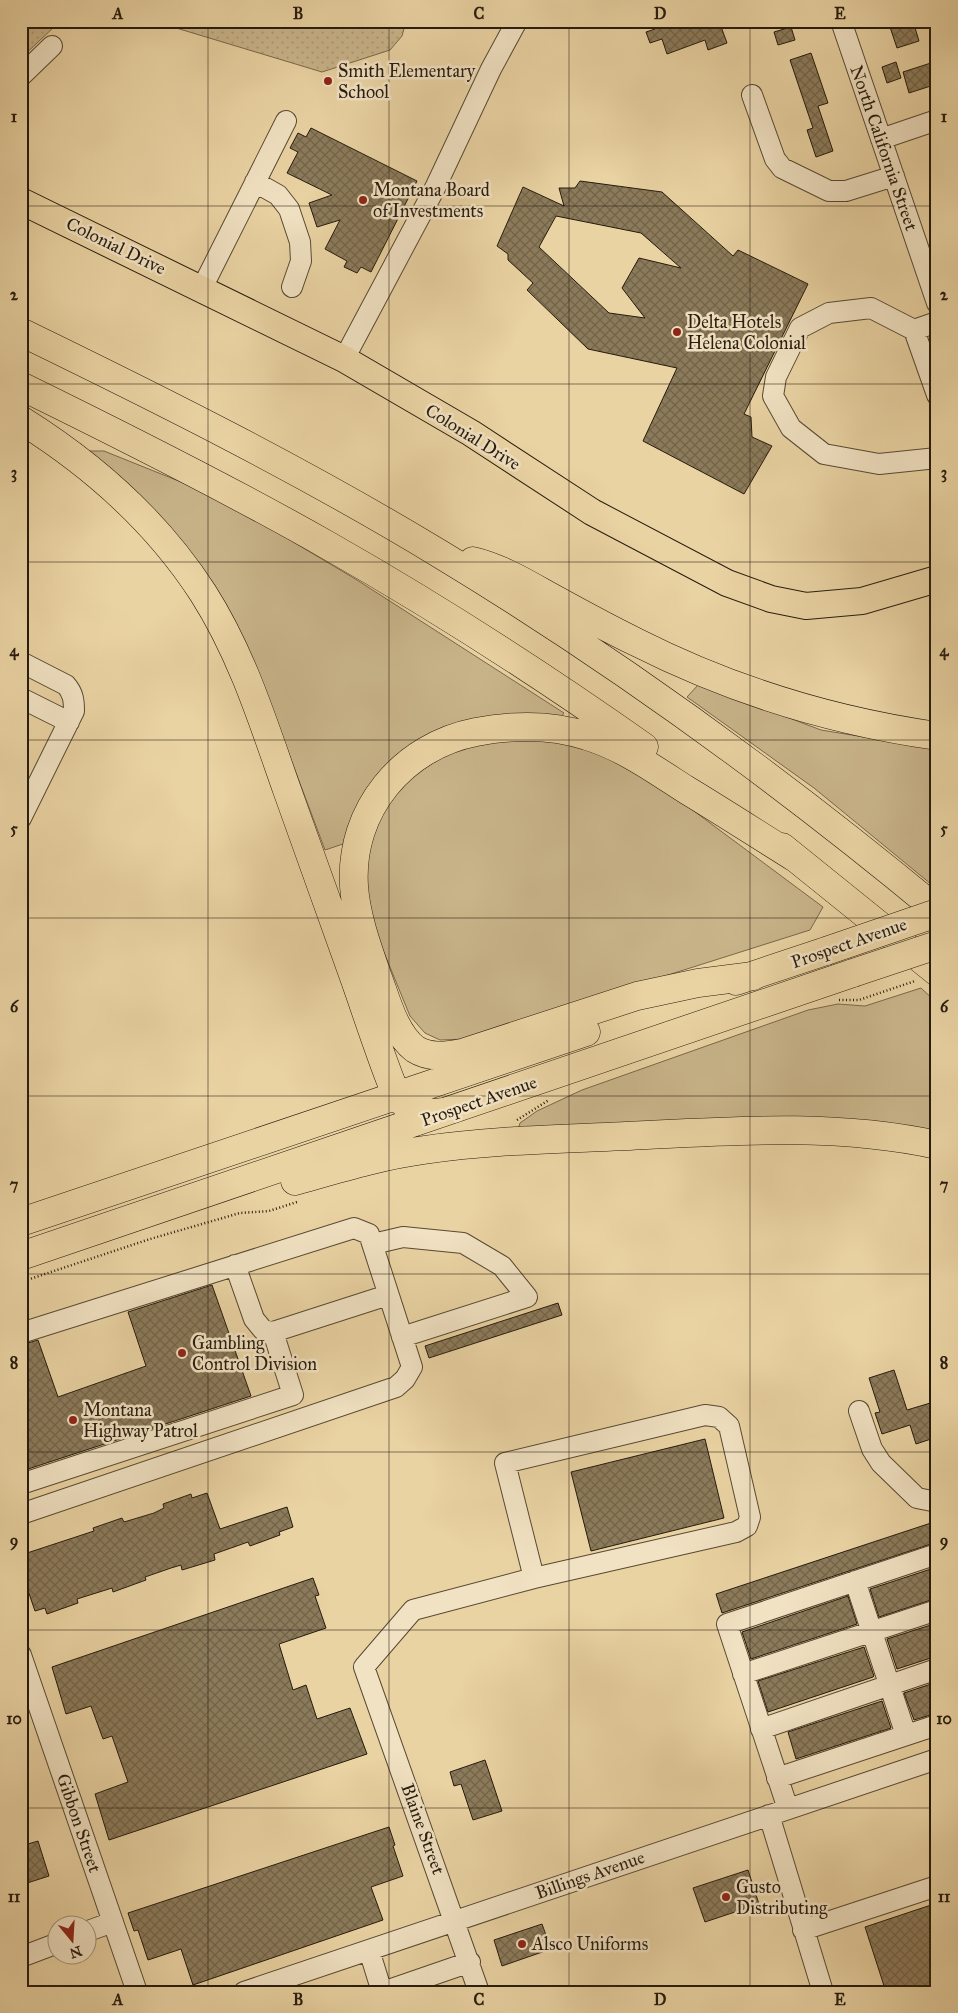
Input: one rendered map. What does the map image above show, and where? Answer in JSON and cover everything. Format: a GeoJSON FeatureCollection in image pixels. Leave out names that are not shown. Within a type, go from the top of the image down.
{"type":"FeatureCollection","features":[{"type":"Feature","properties":{"kind":"highway"},"geometry":{"type":"LineString","coordinates":[[21,332],[243,443],[439,553],[582,644],[712,735],[810,807],[937,911]]}},
{"type":"Feature","properties":{"kind":"highway"},"geometry":{"type":"LineString","coordinates":[[21,386],[281,519],[435,608],[522,663],[615,726],[797,859],[928,976]]}},
{"type":"Feature","properties":{"kind":"highway"},"geometry":{"type":"LineString","coordinates":[[21,420],[85,464],[142,516],[181,562],[220,621],[260,710],[299,825],[397,1096],[407,1106],[420,1111],[433,1113],[450,1110]]}},
{"type":"Feature","properties":{"kind":"highway"},"geometry":{"type":"LineString","coordinates":[[439,553],[482,563],[501,570],[639,644],[735,685],[822,713],[888,728],[937,736]]}},
{"type":"Feature","properties":{"kind":"highway"},"geometry":{"type":"LineString","coordinates":[[753,976],[698,983],[637,996],[462,1053],[441,1056],[425,1054],[410,1044],[395,1020],[360,924],[355,899],[353,873],[360,832],[370,807],[386,784],[406,764],[429,748],[455,737],[484,730],[543,727],[587,736],[625,752],[797,859]]}},
{"type":"Feature","properties":{"kind":"highway","name":"Prospect Avenue"},"geometry":{"type":"LineString","coordinates":[[21,1222],[753,976],[937,911]]}},
{"type":"Feature","properties":{"kind":"highway","name":"Prospect Avenue"},"geometry":{"type":"LineString","coordinates":[[21,1256],[937,945]]}},
{"type":"Feature","properties":{"kind":"highway"},"geometry":{"type":"LineString","coordinates":[[105,1228],[210,1206],[370,1160],[445,1147],[719,1132],[793,1130],[872,1134],[937,1145]]}},
{"type":"Feature","properties":{"kind":"main road","name":"Colonial Drive"},"geometry":{"type":"LineString","coordinates":[[21,201],[344,359],[470,433],[592,512],[726,583],[771,599],[806,606],[862,601],[937,579]]}},
{"type":"Feature","properties":{"kind":"street"},"geometry":{"type":"LineString","coordinates":[[344,359],[434,188],[491,69],[517,21]]}},
{"type":"Feature","properties":{"kind":"street","name":"North California Street"},"geometry":{"type":"LineString","coordinates":[[841,21],[894,176],[929,258],[937,303]]}},
{"type":"Feature","properties":{"kind":"street"},"geometry":{"type":"LineString","coordinates":[[21,76],[52,46]]}},
{"type":"Feature","properties":{"kind":"street"},"geometry":{"type":"LineString","coordinates":[[752,95],[775,159],[782,168],[829,190],[846,191],[894,176]]}},
{"type":"Feature","properties":{"kind":"street"},"geometry":{"type":"LineString","coordinates":[[881,139],[937,120]]}},
{"type":"Feature","properties":{"kind":"street"},"geometry":{"type":"LineString","coordinates":[[202,288],[286,121]]}},
{"type":"Feature","properties":{"kind":"street"},"geometry":{"type":"LineString","coordinates":[[255,182],[278,195],[289,209],[300,242],[301,261],[292,287]]}},
{"type":"Feature","properties":{"kind":"street"},"geometry":{"type":"LineString","coordinates":[[937,395],[914,330],[871,308],[829,313],[800,328],[776,377],[774,396],[791,428],[824,454],[879,464],[937,457]]}},
{"type":"Feature","properties":{"kind":"street"},"geometry":{"type":"LineString","coordinates":[[914,330],[937,322]]}},
{"type":"Feature","properties":{"kind":"street"},"geometry":{"type":"LineString","coordinates":[[21,662],[66,685],[71,690],[74,699],[74,711],[21,818]]}},
{"type":"Feature","properties":{"kind":"street"},"geometry":{"type":"LineString","coordinates":[[21,698],[69,722]]}},
{"type":"Feature","properties":{"kind":"street"},"geometry":{"type":"LineString","coordinates":[[21,1334],[354,1228],[369,1234],[412,1368],[405,1379],[396,1387],[21,1514]]}},
{"type":"Feature","properties":{"kind":"street"},"geometry":{"type":"LineString","coordinates":[[373,1244],[403,1236],[463,1243],[502,1266],[527,1297],[402,1337]]}},
{"type":"Feature","properties":{"kind":"street"},"geometry":{"type":"LineString","coordinates":[[235,1265],[254,1319],[263,1330],[273,1332],[388,1295]]}},
{"type":"Feature","properties":{"kind":"street"},"geometry":{"type":"LineString","coordinates":[[21,1484],[293,1395],[273,1332]]}},
{"type":"Feature","properties":{"kind":"street"},"geometry":{"type":"LineString","coordinates":[[859,1410],[872,1449],[881,1463],[917,1498],[937,1502]]}},
{"type":"Feature","properties":{"kind":"street"},"geometry":{"type":"LineString","coordinates":[[705,1415],[719,1417],[729,1426],[750,1517],[747,1526],[736,1532],[534,1578],[505,1464],[705,1415]]}},
{"type":"Feature","properties":{"kind":"street"},"geometry":{"type":"LineString","coordinates":[[823,1992],[803,1930],[779,1812],[778,1778],[727,1624],[937,1554]]}},
{"type":"Feature","properties":{"kind":"street","name":"Blaine Street"},"geometry":{"type":"LineString","coordinates":[[479,1992],[456,1920],[364,1667],[413,1610],[534,1578]]}},
{"type":"Feature","properties":{"kind":"street"},"geometry":{"type":"LineString","coordinates":[[855,1581],[906,1735]]}},
{"type":"Feature","properties":{"kind":"street"},"geometry":{"type":"LineString","coordinates":[[743,1674],[937,1610]]}},
{"type":"Feature","properties":{"kind":"street","name":"Gibbon Street"},"geometry":{"type":"LineString","coordinates":[[23,1666],[137,1992]]}},
{"type":"Feature","properties":{"kind":"street"},"geometry":{"type":"LineString","coordinates":[[761,1729],[937,1669]]}},
{"type":"Feature","properties":{"kind":"street"},"geometry":{"type":"LineString","coordinates":[[778,1778],[937,1725]]}},
{"type":"Feature","properties":{"kind":"street","name":"Billings Avenue"},"geometry":{"type":"LineString","coordinates":[[244,1992],[937,1759]]}},
{"type":"Feature","properties":{"kind":"street"},"geometry":{"type":"LineString","coordinates":[[803,1930],[937,1886]]}},
{"type":"Feature","properties":{"kind":"street"},"geometry":{"type":"LineString","coordinates":[[98,1928],[113,1922]]}},
{"type":"Feature","properties":{"kind":"street"},"geometry":{"type":"LineString","coordinates":[[21,1957],[48,1947]]}},
{"type":"Feature","properties":{"kind":"street"},"geometry":{"type":"LineString","coordinates":[[369,1950],[383,1992],[470,1962]]}},
{"type":"Feature","properties":{"kind":"path"},"geometry":{"type":"LineString","coordinates":[[868,997],[928,976]]}},
{"type":"Feature","properties":{"kind":"path"},"geometry":{"type":"LineString","coordinates":[[21,1282],[150,1239],[240,1213],[269,1211],[298,1202]]}},
{"type":"Feature","properties":{"kind":"shaded area"},"geometry":{"type":"Polygon","coordinates":[[[21,21],[39,21],[55,26],[21,58],[21,21]]]}},
{"type":"Feature","properties":{"kind":"shaded area"},"geometry":{"type":"Polygon","coordinates":[[[153,21],[406,21],[402,36],[390,50],[322,72],[153,21]]]}},
{"type":"Feature","properties":{"kind":"shaded area"},"geometry":{"type":"Polygon","coordinates":[[[90,451],[104,451],[216,496],[357,580],[564,713],[559,719],[447,731],[349,842],[325,850],[283,738],[115,475],[90,451]]]}},
{"type":"Feature","properties":{"kind":"shaded area"},"geometry":{"type":"Polygon","coordinates":[[[699,684],[821,730],[937,749],[937,889],[814,788],[687,697],[699,684]]]}},
{"type":"Feature","properties":{"kind":"shaded area"},"geometry":{"type":"Polygon","coordinates":[[[551,737],[617,757],[667,791],[823,907],[810,930],[466,1039],[440,1040],[425,1033],[410,1016],[374,928],[363,862],[392,788],[450,749],[501,739],[551,737]]]}},
{"type":"Feature","properties":{"kind":"shaded area"},"geometry":{"type":"Polygon","coordinates":[[[921,988],[937,1003],[937,1137],[517,1133],[520,1123],[537,1111],[582,1090],[808,1010],[838,1004],[865,1006],[921,988]]]}},
{"type":"Feature","properties":{"kind":"building"},"geometry":{"type":"Polygon","coordinates":[[[652,21],[719,21],[727,43],[708,50],[705,40],[667,54],[662,39],[650,43],[646,32],[655,29],[652,21]]]}},
{"type":"Feature","properties":{"kind":"building"},"geometry":{"type":"Polygon","coordinates":[[[888,21],[913,21],[919,41],[897,48],[888,21]]]}},
{"type":"Feature","properties":{"kind":"building"},"geometry":{"type":"Polygon","coordinates":[[[791,27],[795,40],[778,45],[774,32],[791,27]]]}},
{"type":"Feature","properties":{"kind":"building"},"geometry":{"type":"Polygon","coordinates":[[[811,53],[828,103],[818,106],[833,151],[816,157],[807,130],[813,128],[790,60],[811,53]]]}},
{"type":"Feature","properties":{"kind":"building"},"geometry":{"type":"Polygon","coordinates":[[[937,61],[937,84],[909,93],[903,72],[937,61]]]}},
{"type":"Feature","properties":{"kind":"building"},"geometry":{"type":"Polygon","coordinates":[[[896,62],[901,78],[887,83],[882,67],[896,62]]]}},
{"type":"Feature","properties":{"kind":"building","name":"Montana Board of Investments"},"geometry":{"type":"Polygon","coordinates":[[[311,128],[417,181],[371,272],[361,267],[357,273],[344,267],[347,261],[325,249],[340,220],[317,227],[309,203],[332,195],[287,173],[298,152],[290,148],[298,133],[306,137],[311,128]]]}},
{"type":"Feature","properties":{"kind":"building","name":"Delta Hotels Helena Colonial"},"geometry":{"type":"Polygon","coordinates":[[[580,181],[662,192],[733,256],[738,250],[808,284],[744,414],[751,417],[752,437],[772,446],[744,494],[643,441],[677,368],[588,349],[527,290],[533,283],[508,260],[508,254],[497,246],[523,187],[564,206],[559,188],[575,188],[580,181]],[[556,216],[539,247],[609,313],[645,318],[622,288],[639,258],[681,268],[641,233],[556,216]]]}},
{"type":"Feature","properties":{"kind":"building"},"geometry":{"type":"Polygon","coordinates":[[[212,1285],[251,1396],[25,1470],[21,1458],[21,1345],[38,1340],[58,1397],[146,1366],[128,1312],[212,1285]]]}},
{"type":"Feature","properties":{"kind":"building"},"geometry":{"type":"Polygon","coordinates":[[[558,1303],[562,1315],[429,1358],[425,1346],[558,1303]]]}},
{"type":"Feature","properties":{"kind":"building"},"geometry":{"type":"Polygon","coordinates":[[[894,1370],[907,1410],[937,1401],[937,1437],[916,1444],[910,1425],[882,1434],[875,1413],[880,1412],[869,1378],[894,1370]]]}},
{"type":"Feature","properties":{"kind":"building"},"geometry":{"type":"Polygon","coordinates":[[[705,1439],[724,1518],[591,1551],[571,1472],[705,1439]]]}},
{"type":"Feature","properties":{"kind":"building"},"geometry":{"type":"Polygon","coordinates":[[[207,1493],[220,1529],[287,1507],[293,1527],[279,1532],[280,1535],[250,1546],[248,1542],[214,1554],[215,1560],[182,1570],[181,1565],[171,1568],[145,1577],[146,1580],[113,1592],[112,1588],[77,1599],[78,1603],[47,1614],[45,1608],[35,1611],[24,1579],[21,1580],[21,1555],[94,1531],[93,1528],[122,1518],[124,1522],[154,1513],[164,1508],[163,1504],[191,1494],[192,1498],[207,1493]]]}},
{"type":"Feature","properties":{"kind":"building"},"geometry":{"type":"Polygon","coordinates":[[[937,1521],[937,1542],[722,1613],[716,1594],[937,1521]]]}},
{"type":"Feature","properties":{"kind":"building"},"geometry":{"type":"Polygon","coordinates":[[[937,1567],[937,1598],[879,1617],[870,1589],[937,1567]]]}},
{"type":"Feature","properties":{"kind":"building"},"geometry":{"type":"Polygon","coordinates":[[[313,1578],[319,1595],[315,1596],[326,1628],[279,1644],[293,1690],[306,1685],[317,1719],[350,1708],[367,1754],[109,1840],[95,1794],[128,1782],[112,1736],[103,1739],[91,1706],[66,1714],[52,1667],[313,1578]]]}},
{"type":"Feature","properties":{"kind":"building"},"geometry":{"type":"Polygon","coordinates":[[[848,1596],[857,1624],[751,1659],[742,1632],[848,1596]]]}},
{"type":"Feature","properties":{"kind":"building"},"geometry":{"type":"Polygon","coordinates":[[[937,1623],[937,1656],[897,1669],[887,1639],[937,1623]]]}},
{"type":"Feature","properties":{"kind":"building"},"geometry":{"type":"Polygon","coordinates":[[[864,1647],[873,1677],[768,1712],[758,1681],[864,1647]]]}},
{"type":"Feature","properties":{"kind":"building"},"geometry":{"type":"Polygon","coordinates":[[[937,1682],[937,1713],[914,1720],[904,1693],[937,1682]]]}},
{"type":"Feature","properties":{"kind":"building"},"geometry":{"type":"Polygon","coordinates":[[[882,1701],[891,1728],[796,1759],[788,1732],[882,1701]]]}},
{"type":"Feature","properties":{"kind":"building"},"geometry":{"type":"Polygon","coordinates":[[[485,1760],[502,1811],[473,1820],[461,1784],[454,1786],[450,1772],[485,1760]]]}},
{"type":"Feature","properties":{"kind":"building"},"geometry":{"type":"Polygon","coordinates":[[[389,1827],[403,1876],[371,1887],[383,1920],[193,1985],[181,1949],[148,1960],[138,1930],[134,1931],[128,1913],[389,1827]]]}},
{"type":"Feature","properties":{"kind":"building"},"geometry":{"type":"Polygon","coordinates":[[[38,1841],[49,1876],[21,1885],[21,1846],[38,1841]]]}},
{"type":"Feature","properties":{"kind":"building"},"geometry":{"type":"Polygon","coordinates":[[[748,1870],[759,1904],[705,1922],[693,1888],[748,1870]]]}},
{"type":"Feature","properties":{"kind":"building"},"geometry":{"type":"Polygon","coordinates":[[[937,1903],[937,1992],[886,1992],[865,1927],[937,1903]]]}},
{"type":"Feature","properties":{"kind":"building"},"geometry":{"type":"Polygon","coordinates":[[[542,1924],[551,1949],[502,1966],[494,1940],[542,1924]]]}},
{"type":"Feature","properties":{"kind":"place","name":"Smith Elementary School"},"geometry":{"type":"Point","coordinates":[328,81]}},
{"type":"Feature","properties":{"kind":"place","name":"Montana Board of Investments"},"geometry":{"type":"Point","coordinates":[363,200]}},
{"type":"Feature","properties":{"kind":"place","name":"Delta Hotels Helena Colonial"},"geometry":{"type":"Point","coordinates":[677,332]}},
{"type":"Feature","properties":{"kind":"place","name":"Gambling Control Division"},"geometry":{"type":"Point","coordinates":[182,1353]}},
{"type":"Feature","properties":{"kind":"place","name":"Montana Highway Patrol"},"geometry":{"type":"Point","coordinates":[73,1420]}},
{"type":"Feature","properties":{"kind":"place","name":"Gusto Distributing"},"geometry":{"type":"Point","coordinates":[726,1897]}},
{"type":"Feature","properties":{"kind":"place","name":"Alsco Uniforms"},"geometry":{"type":"Point","coordinates":[522,1944]}}]}
